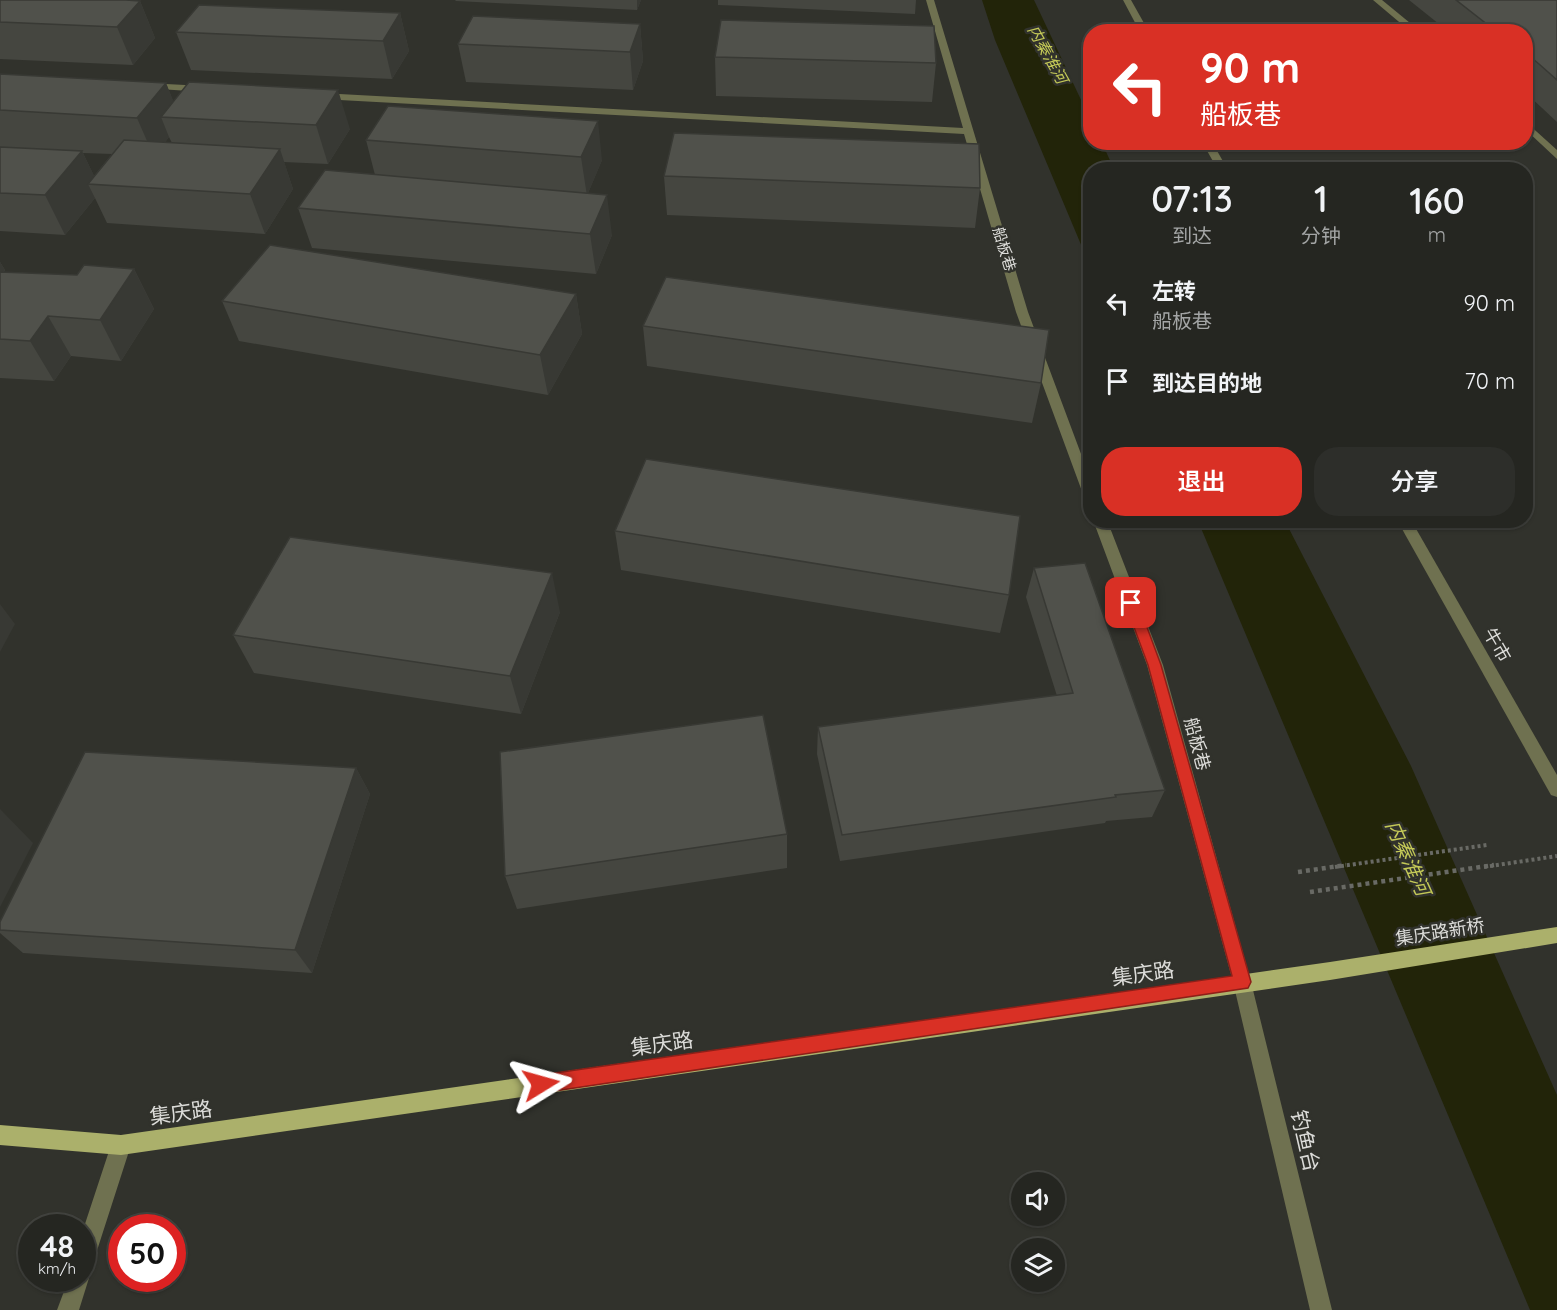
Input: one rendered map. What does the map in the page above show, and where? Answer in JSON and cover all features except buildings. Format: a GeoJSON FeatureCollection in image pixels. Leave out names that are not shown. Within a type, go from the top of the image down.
{"type":"FeatureCollection","features":[{"type":"Feature","properties":{"kind":"main road","name":"集庆路新桥"},"geometry":{"type":"LineString","coordinates":[[1330,971],[1557,935]]}},
{"type":"Feature","properties":{"kind":"main road","name":"集庆路"},"geometry":{"type":"LineString","coordinates":[[0,1135],[121,1145],[1330,971]]}},
{"type":"Feature","properties":{"kind":"street","name":"船板巷"},"geometry":{"type":"LineString","coordinates":[[930,0],[1022,312],[1083,475]]}},
{"type":"Feature","properties":{"kind":"street"},"geometry":{"type":"LineString","coordinates":[[1127,0],[1140,24]]}},
{"type":"Feature","properties":{"kind":"street"},"geometry":{"type":"LineString","coordinates":[[1377,0],[1407,24]]}},
{"type":"Feature","properties":{"kind":"street"},"geometry":{"type":"LineString","coordinates":[[132,85],[215,90]]}},
{"type":"Feature","properties":{"kind":"street"},"geometry":{"type":"LineString","coordinates":[[311,95],[969,131]]}},
{"type":"Feature","properties":{"kind":"street"},"geometry":{"type":"LineString","coordinates":[[1533,133],[1557,156]]}},
{"type":"Feature","properties":{"kind":"street","name":"船板巷"},"geometry":{"type":"LineString","coordinates":[[1103,528],[1155,665],[1242,982]]}},
{"type":"Feature","properties":{"kind":"street","name":"牛市"},"geometry":{"type":"LineString","coordinates":[[1409,528],[1557,790]]}},
{"type":"Feature","properties":{"kind":"street","name":"钓鱼台"},"geometry":{"type":"LineString","coordinates":[[1242,982],[1321,1310]]}},
{"type":"Feature","properties":{"kind":"street"},"geometry":{"type":"LineString","coordinates":[[96,1223],[121,1145]]}},
{"type":"Feature","properties":{"kind":"street"},"geometry":{"type":"LineString","coordinates":[[69,1310],[75,1292]]}},
{"type":"Feature","properties":{"kind":"path"},"geometry":{"type":"LineString","coordinates":[[1298,872],[1487,844]]}},
{"type":"Feature","properties":{"kind":"path"},"geometry":{"type":"LineString","coordinates":[[1310,892],[1557,856]]}},
{"type":"Feature","properties":{"kind":"water","name":"内秦淮河"},"geometry":{"type":"Polygon","coordinates":[[[982,0],[1034,0],[1083,104],[1083,150],[1105,150],[1111,162],[1083,162],[1083,249],[995,40],[982,0]]]}},
{"type":"Feature","properties":{"kind":"water","name":"内秦淮河"},"geometry":{"type":"Polygon","coordinates":[[[1201,528],[1289,528],[1411,766],[1557,1095],[1557,1310],[1530,1310],[1201,528]]]}},
{"type":"Feature","properties":{"kind":"route"},"geometry":{"type":"LineString","coordinates":[[541,1084],[1242,982],[1155,665],[1131,603]]}}]}
